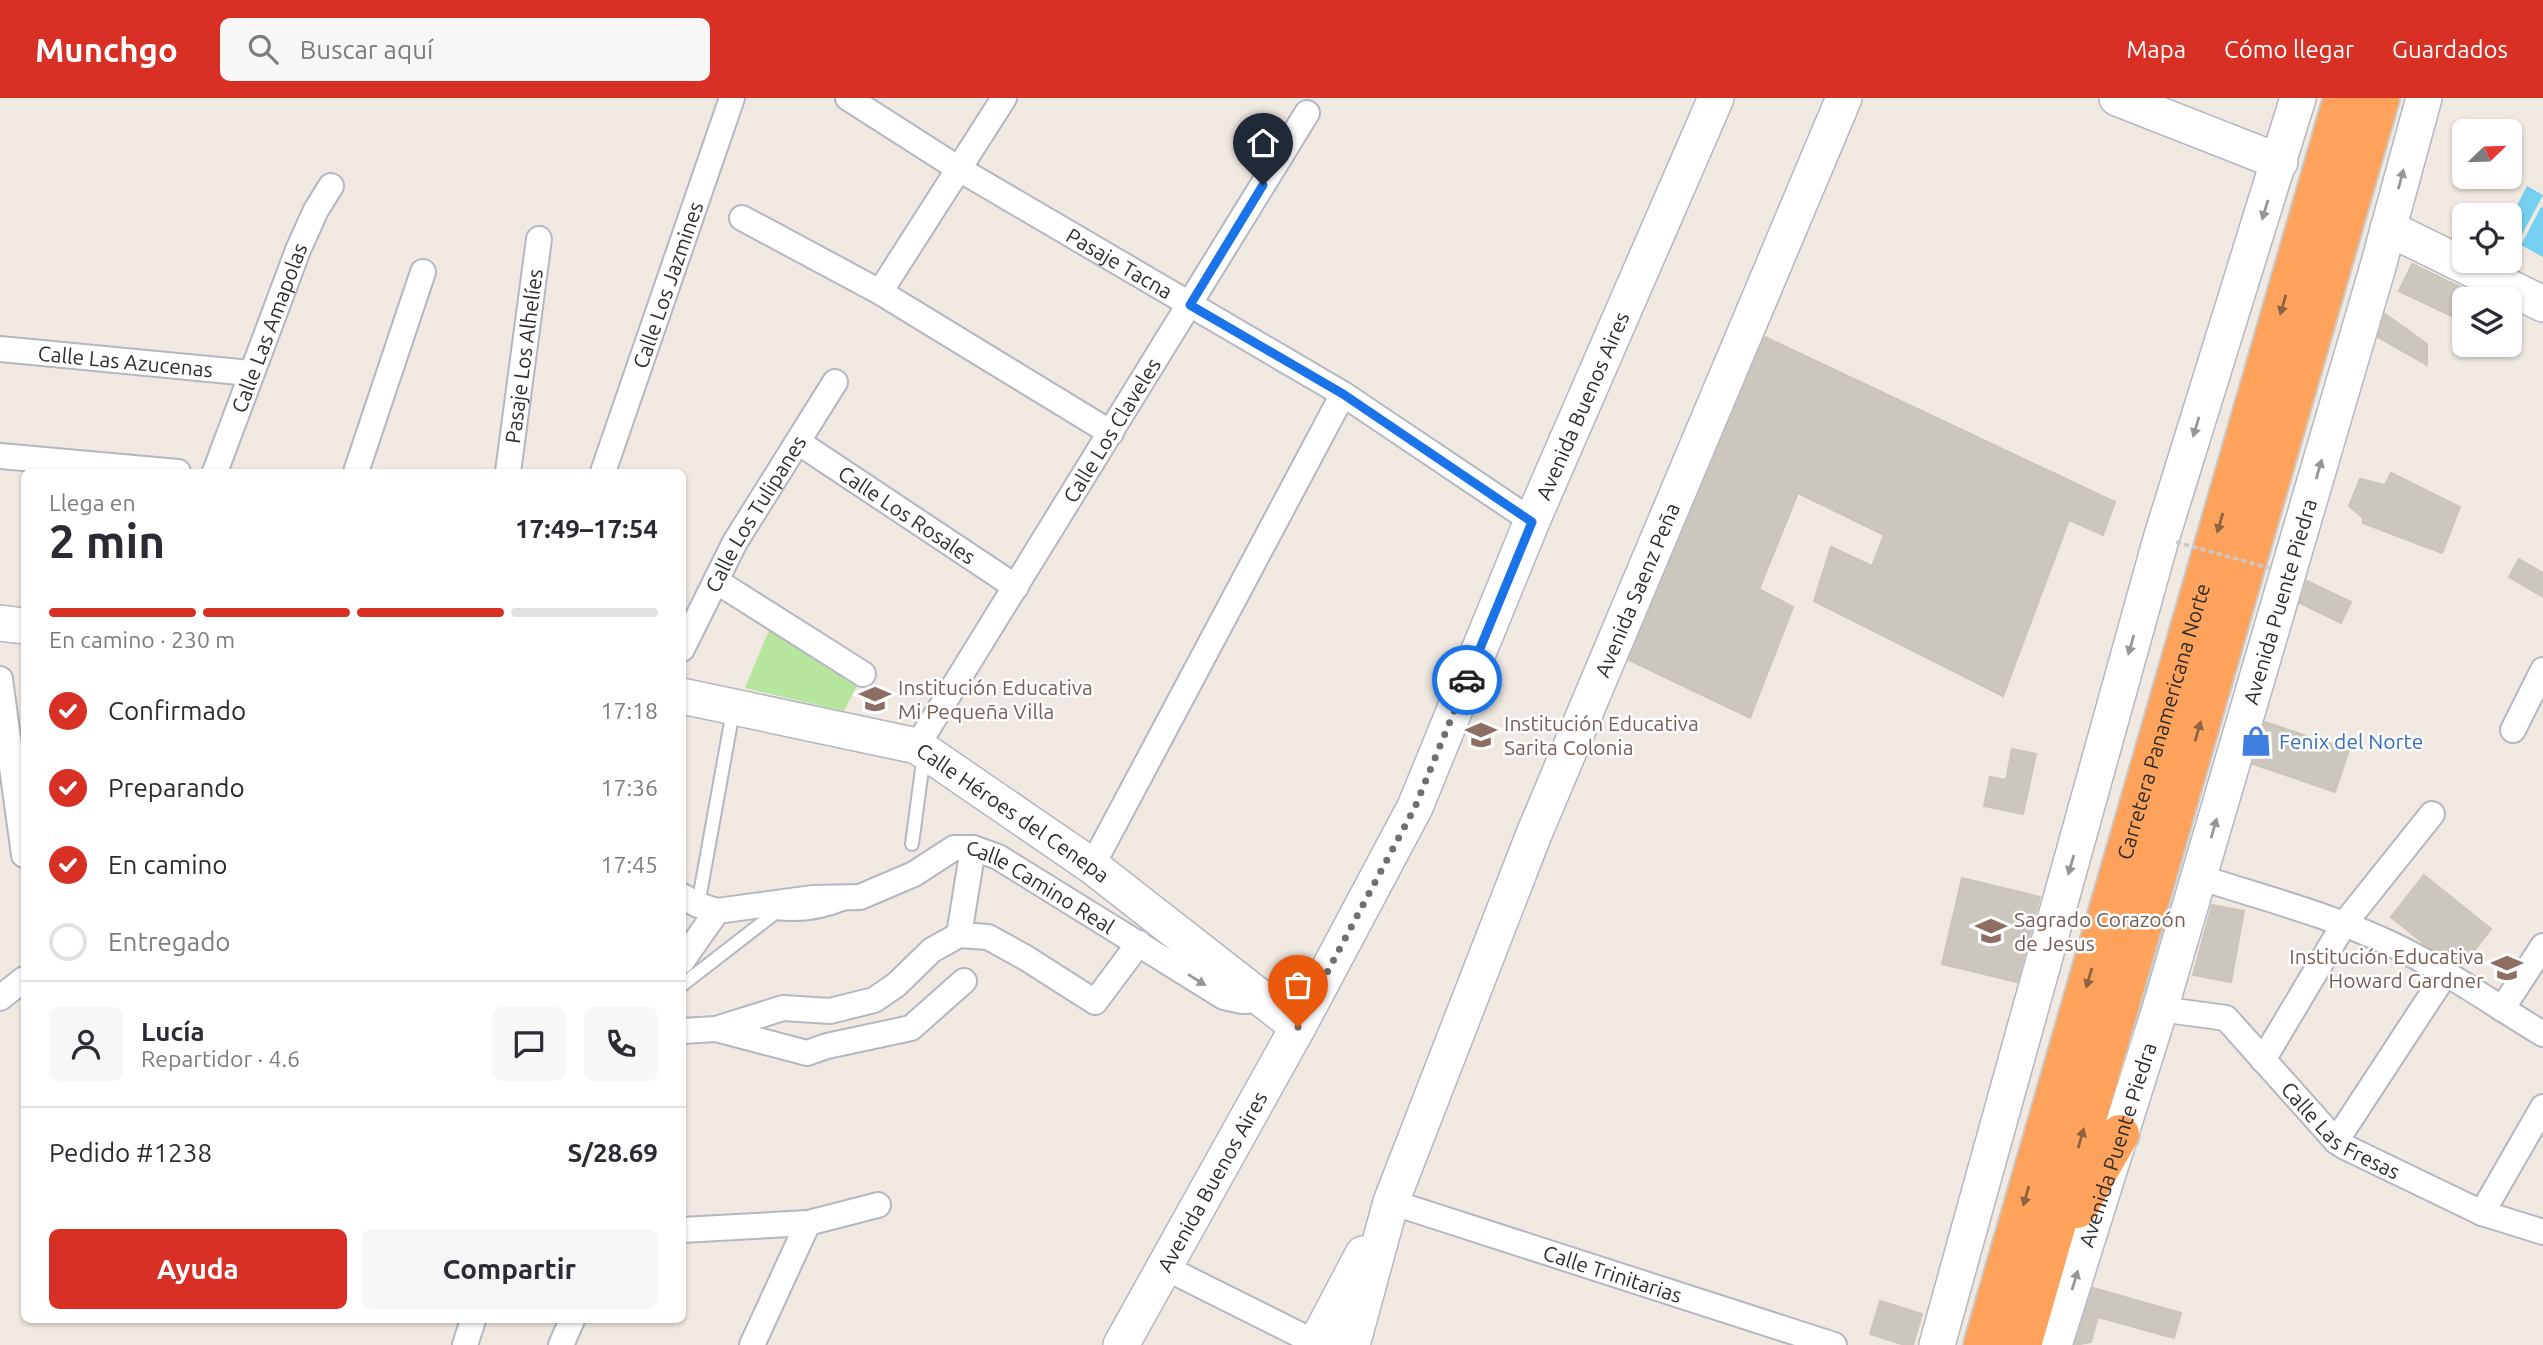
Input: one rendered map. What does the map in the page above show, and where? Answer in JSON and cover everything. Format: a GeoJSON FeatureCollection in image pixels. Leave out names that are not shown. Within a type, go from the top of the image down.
{"type":"FeatureCollection","features":[{"type":"Feature","properties":{"kind":"highway","name":"Carretera Panamericana Norte"},"geometry":{"type":"LineString","coordinates":[[1983,1345],[2343,98]]}},
{"type":"Feature","properties":{"kind":"highway","name":"Carretera Panamericana Norte"},"geometry":{"type":"LineString","coordinates":[[2022,1345],[2380,98]]}},
{"type":"Feature","properties":{"kind":"highway"},"geometry":{"type":"LineString","coordinates":[[2037,1293],[2091,1182],[2120,1133]]}},
{"type":"Feature","properties":{"kind":"main road","name":"Avenida Buenos Aires"},"geometry":{"type":"LineString","coordinates":[[1121,1345],[1298,1027],[1415,807],[1532,522],[1716,98]]}},
{"type":"Feature","properties":{"kind":"main road","name":"Avenida Saenz Peña"},"geometry":{"type":"LineString","coordinates":[[1352,1345],[1391,1202],[1534,834],[1844,98]]}},
{"type":"Feature","properties":{"kind":"main road"},"geometry":{"type":"LineString","coordinates":[[2117,98],[2280,162]]}},
{"type":"Feature","properties":{"kind":"main road"},"geometry":{"type":"LineString","coordinates":[[1937,1345],[2161,539],[2298,98]]}},
{"type":"Feature","properties":{"kind":"main road","name":"Avenida Puente Piedra"},"geometry":{"type":"LineString","coordinates":[[2054,1345],[2160,1009],[2424,98]]}},
{"type":"Feature","properties":{"kind":"main road"},"geometry":{"type":"LineString","coordinates":[[2388,228],[2543,304]]}},
{"type":"Feature","properties":{"kind":"main road"},"geometry":{"type":"LineString","coordinates":[[0,623],[21,626]]}},
{"type":"Feature","properties":{"kind":"main road","name":"Calle Héroes del Cenepa"},"geometry":{"type":"LineString","coordinates":[[686,697],[921,748],[1092,866],[1298,1027]]}},
{"type":"Feature","properties":{"kind":"main road","name":"Avenida Saenz Peña"},"geometry":{"type":"LineString","coordinates":[[1315,1344],[1391,1202]]}},
{"type":"Feature","properties":{"kind":"street","name":"Pasaje Tacna"},"geometry":{"type":"LineString","coordinates":[[848,98],[959,169],[1343,394],[1532,522]]}},
{"type":"Feature","properties":{"kind":"street"},"geometry":{"type":"LineString","coordinates":[[880,292],[1004,98]]}},
{"type":"Feature","properties":{"kind":"street","name":"Calle Los Jazmines"},"geometry":{"type":"LineString","coordinates":[[604,469],[726,99]]}},
{"type":"Feature","properties":{"kind":"street","name":"Calle Los Claveles"},"geometry":{"type":"LineString","coordinates":[[921,748],[1016,587],[1307,113]]}},
{"type":"Feature","properties":{"kind":"street","name":"Calle Las Amapolas"},"geometry":{"type":"LineString","coordinates":[[216,469],[298,250],[316,210],[331,186]]}},
{"type":"Feature","properties":{"kind":"street"},"geometry":{"type":"LineString","coordinates":[[742,218],[880,292],[1111,433]]}},
{"type":"Feature","properties":{"kind":"street","name":"Pasaje Los Alhelíes"},"geometry":{"type":"LineString","coordinates":[[508,469],[539,239]]}},
{"type":"Feature","properties":{"kind":"street"},"geometry":{"type":"LineString","coordinates":[[357,469],[423,272]]}},
{"type":"Feature","properties":{"kind":"street","name":"Calle Las Azucenas"},"geometry":{"type":"LineString","coordinates":[[0,349],[250,373]]}},
{"type":"Feature","properties":{"kind":"street","name":"Calle Los Tulipanes"},"geometry":{"type":"LineString","coordinates":[[686,641],[736,542],[835,382]]}},
{"type":"Feature","properties":{"kind":"street"},"geometry":{"type":"LineString","coordinates":[[1092,866],[1343,394]]}},
{"type":"Feature","properties":{"kind":"street","name":"Calle Los Rosales"},"geometry":{"type":"LineString","coordinates":[[798,442],[1016,587]]}},
{"type":"Feature","properties":{"kind":"street"},"geometry":{"type":"LineString","coordinates":[[0,456],[145,469]]}},
{"type":"Feature","properties":{"kind":"street"},"geometry":{"type":"LineString","coordinates":[[716,581],[863,674]]}},
{"type":"Feature","properties":{"kind":"street"},"geometry":{"type":"LineString","coordinates":[[2513,730],[2543,670]]}},
{"type":"Feature","properties":{"kind":"street"},"geometry":{"type":"LineString","coordinates":[[0,679],[21,833]]}},
{"type":"Feature","properties":{"kind":"street"},"geometry":{"type":"LineString","coordinates":[[2263,1060],[2344,924],[2432,814]]}},
{"type":"Feature","properties":{"kind":"street","name":"Calle Camino Real"},"geometry":{"type":"LineString","coordinates":[[699,904],[860,897],[914,874],[954,848],[973,848],[998,857],[1224,997],[1242,1001],[1266,1000]]}},
{"type":"Feature","properties":{"kind":"street"},"geometry":{"type":"LineString","coordinates":[[959,935],[973,848]]}},
{"type":"Feature","properties":{"kind":"street"},"geometry":{"type":"LineString","coordinates":[[2199,877],[2344,924],[2392,944],[2543,1034]]}},
{"type":"Feature","properties":{"kind":"street"},"geometry":{"type":"LineString","coordinates":[[686,948],[699,904]]}},
{"type":"Feature","properties":{"kind":"street"},"geometry":{"type":"LineString","coordinates":[[686,1031],[716,1029],[783,1008],[830,1011],[874,1000],[897,985],[932,950],[959,935],[988,937],[1095,1002],[1139,943]]}},
{"type":"Feature","properties":{"kind":"street"},"geometry":{"type":"LineString","coordinates":[[2502,1009],[2543,946]]}},
{"type":"Feature","properties":{"kind":"street"},"geometry":{"type":"LineString","coordinates":[[2336,1141],[2446,974]]}},
{"type":"Feature","properties":{"kind":"street"},"geometry":{"type":"LineString","coordinates":[[0,998],[21,981]]}},
{"type":"Feature","properties":{"kind":"street"},"geometry":{"type":"LineString","coordinates":[[716,1029],[807,1053],[827,1046],[911,1028],[964,981]]}},
{"type":"Feature","properties":{"kind":"street","name":"Calle Las Fresas"},"geometry":{"type":"LineString","coordinates":[[2160,1009],[2226,1018],[2344,1147],[2482,1213],[2543,1232]]}},
{"type":"Feature","properties":{"kind":"street"},"geometry":{"type":"LineString","coordinates":[[2482,1213],[2543,1107]]}},
{"type":"Feature","properties":{"kind":"street","name":"Calle Trinitarias"},"geometry":{"type":"LineString","coordinates":[[1391,1202],[1834,1345]]}},
{"type":"Feature","properties":{"kind":"street"},"geometry":{"type":"LineString","coordinates":[[686,1230],[808,1223],[877,1205]]}},
{"type":"Feature","properties":{"kind":"street"},"geometry":{"type":"LineString","coordinates":[[751,1345],[808,1223]]}},
{"type":"Feature","properties":{"kind":"street"},"geometry":{"type":"LineString","coordinates":[[1164,1267],[1315,1344]]}},
{"type":"Feature","properties":{"kind":"street"},"geometry":{"type":"LineString","coordinates":[[561,1345],[571,1323]]}},
{"type":"Feature","properties":{"kind":"lane"},"geometry":{"type":"LineString","coordinates":[[699,904],[734,707]]}},
{"type":"Feature","properties":{"kind":"lane"},"geometry":{"type":"LineString","coordinates":[[912,844],[921,748]]}},
{"type":"Feature","properties":{"kind":"lane"},"geometry":{"type":"LineString","coordinates":[[686,982],[775,913],[793,915],[827,910],[860,897]]}},
{"type":"Feature","properties":{"kind":"path"},"geometry":{"type":"LineString","coordinates":[[2176,542],[2269,568]]}},
{"type":"Feature","properties":{"kind":"green space"},"geometry":{"type":"Polygon","coordinates":[[[774,618],[863,674],[844,711],[745,688],[774,618]]]}},
{"type":"Feature","properties":{"kind":"water"},"geometry":{"type":"Polygon","coordinates":[[[2527,186],[2543,195],[2522,234],[2522,203],[2518,203],[2527,186]]]}},
{"type":"Feature","properties":{"kind":"water"},"geometry":{"type":"Polygon","coordinates":[[[2541,207],[2543,208],[2543,257],[2522,243],[2541,207]]]}},
{"type":"Feature","properties":{"kind":"building"},"geometry":{"type":"Polygon","coordinates":[[[2412,264],[2460,287],[2452,287],[2452,316],[2399,291],[2412,264]]]}},
{"type":"Feature","properties":{"kind":"building"},"geometry":{"type":"Polygon","coordinates":[[[2385,314],[2427,344],[2427,365],[2378,337],[2385,314]]]}},
{"type":"Feature","properties":{"kind":"building"},"geometry":{"type":"Polygon","coordinates":[[[1765,337],[2115,502],[2103,535],[2069,520],[2003,696],[1814,601],[1831,547],[1872,566],[1884,535],[1798,493],[1759,589],[1793,607],[1750,718],[1629,660],[1765,337]]]}},
{"type":"Feature","properties":{"kind":"building"},"geometry":{"type":"Polygon","coordinates":[[[2391,473],[2460,507],[2442,553],[2363,523],[2363,518],[2349,506],[2360,479],[2385,485],[2391,473]]]}},
{"type":"Feature","properties":{"kind":"building"},"geometry":{"type":"Polygon","coordinates":[[[2519,559],[2543,573],[2543,597],[2509,577],[2519,559]]]}},
{"type":"Feature","properties":{"kind":"building"},"geometry":{"type":"Polygon","coordinates":[[[2307,581],[2351,602],[2341,623],[2300,603],[2307,581]]]}},
{"type":"Feature","properties":{"kind":"building"},"geometry":{"type":"Polygon","coordinates":[[[2265,722],[2349,750],[2335,792],[2253,764],[2265,722]]]}},
{"type":"Feature","properties":{"kind":"building"},"geometry":{"type":"Polygon","coordinates":[[[2012,749],[2036,754],[2023,814],[1984,806],[1990,777],[2006,780],[2012,749]]]}},
{"type":"Feature","properties":{"kind":"building"},"geometry":{"type":"Polygon","coordinates":[[[2424,875],[2491,929],[2462,966],[2427,946],[2391,917],[2424,875]]]}},
{"type":"Feature","properties":{"kind":"building","name":"Sagrado Corazoón de Jesus"},"geometry":{"type":"Polygon","coordinates":[[[1962,878],[2040,897],[2017,982],[1942,964],[1962,878]]]}},
{"type":"Feature","properties":{"kind":"building"},"geometry":{"type":"Polygon","coordinates":[[[2212,905],[2244,911],[2231,982],[2193,975],[2212,905]]]}},
{"type":"Feature","properties":{"kind":"building"},"geometry":{"type":"Polygon","coordinates":[[[2093,1288],[2181,1313],[2174,1338],[2098,1317],[2091,1342],[2075,1345],[2093,1288]]]}},
{"type":"Feature","properties":{"kind":"building"},"geometry":{"type":"Polygon","coordinates":[[[1880,1301],[1922,1314],[1913,1345],[1870,1334],[1880,1301]]]}},
{"type":"Feature","properties":{"kind":"way so far"},"geometry":{"type":"LineString","coordinates":[[1298,1027],[1415,807],[1467,680]]}},
{"type":"Feature","properties":{"kind":"place","name":"Institución Educativa Mi Pequeña Villa"},"geometry":{"type":"Point","coordinates":[875,699]}},
{"type":"Feature","properties":{"kind":"place","name":"Institución Educativa Sarita Colonia"},"geometry":{"type":"Point","coordinates":[1481,735]}},
{"type":"Feature","properties":{"kind":"place","name":"Fenix del Norte"},"geometry":{"type":"Point","coordinates":[2256,741]}},
{"type":"Feature","properties":{"kind":"place","name":"Sagrado Corazoón de Jesus"},"geometry":{"type":"Point","coordinates":[1991,931]}},
{"type":"Feature","properties":{"kind":"place","name":"Institución Educativa Howard Gardner"},"geometry":{"type":"Point","coordinates":[2507,968]}},
{"type":"Feature","properties":{"kind":"route"},"geometry":{"type":"LineString","coordinates":[[1263,185],[1190,305],[1343,394],[1532,522],[1467,680]]}}]}
